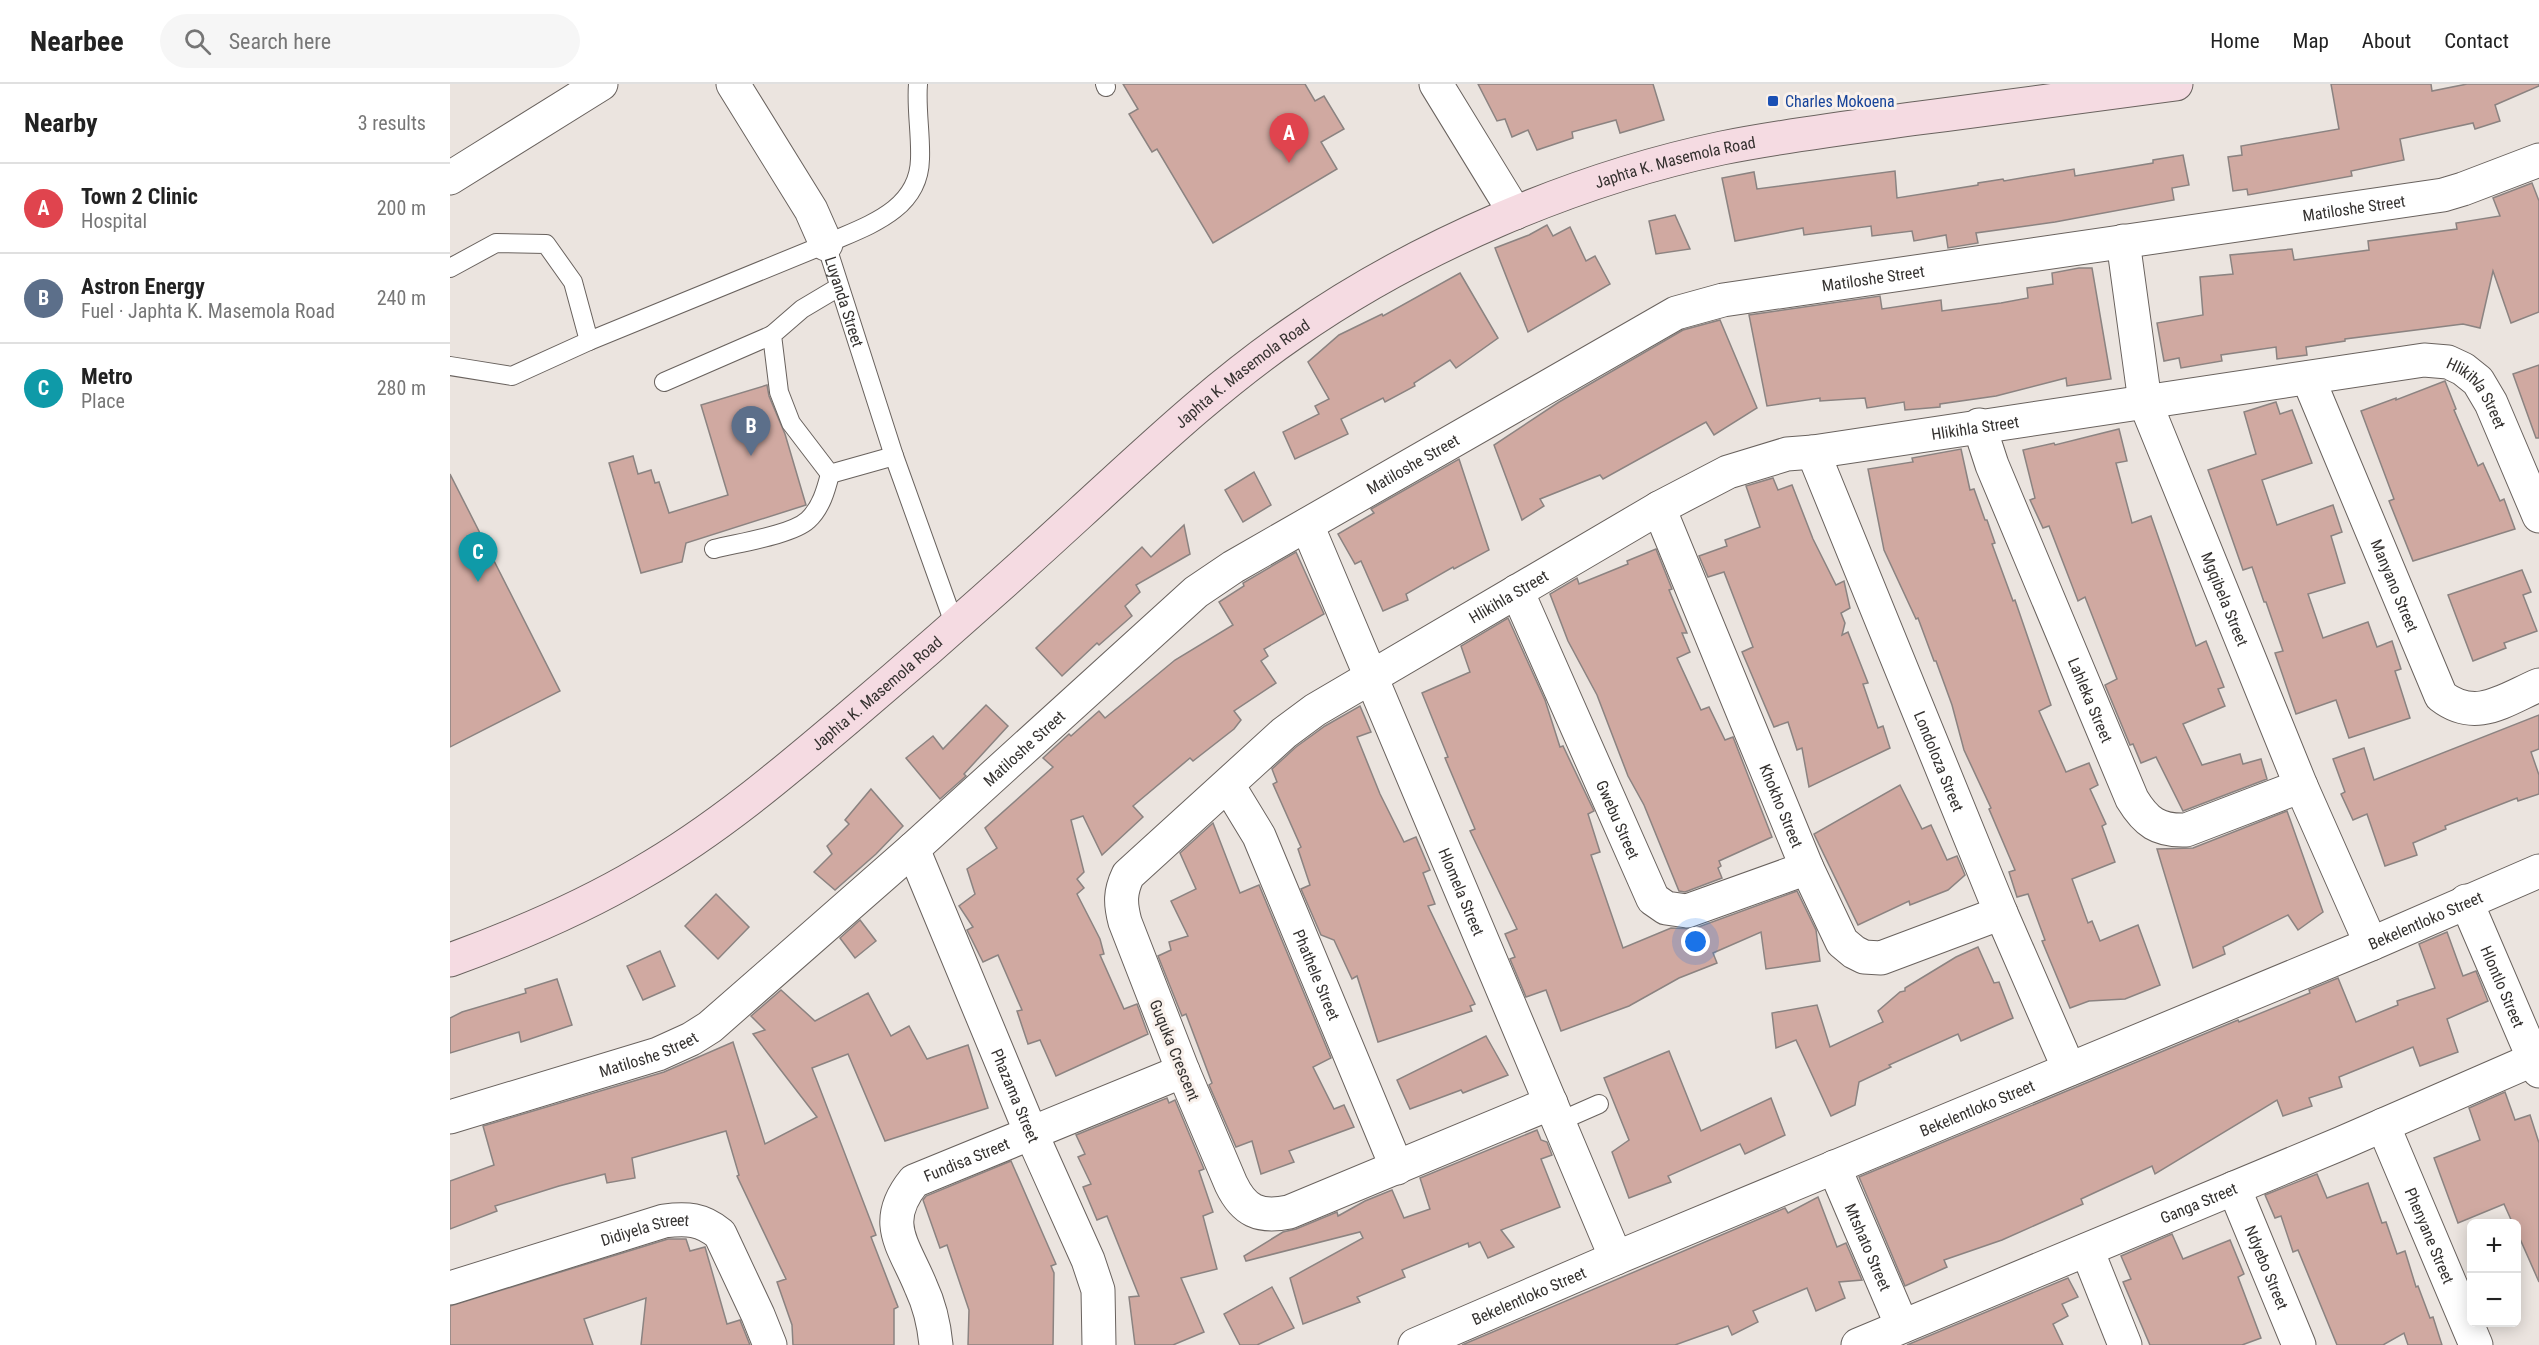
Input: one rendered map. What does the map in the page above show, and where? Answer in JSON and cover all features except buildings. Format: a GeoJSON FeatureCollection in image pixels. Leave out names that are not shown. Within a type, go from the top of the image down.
{"type":"FeatureCollection","features":[{"type":"Feature","properties":{"kind":"main road","name":"Japhta K. Masemola Road"},"geometry":{"type":"LineString","coordinates":[[450,960],[548,921],[612,889],[689,844],[783,773],[955,626],[1207,398],[1295,331],[1351,296],[1431,253],[1515,213],[1617,177],[1716,150],[1808,132],[2176,84]]}},
{"type":"Feature","properties":{"kind":"street"},"geometry":{"type":"LineString","coordinates":[[450,178],[601,84]]}},
{"type":"Feature","properties":{"kind":"street"},"geometry":{"type":"LineString","coordinates":[[733,84],[811,210],[826,244]]}},
{"type":"Feature","properties":{"kind":"street"},"geometry":{"type":"LineString","coordinates":[[1436,84],[1515,213]]}},
{"type":"Feature","properties":{"kind":"street","name":"Matiloshe Street"},"geometry":{"type":"LineString","coordinates":[[450,1117],[658,1054],[692,1039],[710,1027],[913,849],[1196,592],[1233,567],[1676,313],[1695,306],[2444,195],[2539,160]]}},
{"type":"Feature","properties":{"kind":"street","name":"Mgqibela Street"},"geometry":{"type":"LineString","coordinates":[[2123,241],[2145,402],[2301,786],[2371,944]]}},
{"type":"Feature","properties":{"kind":"street","name":"Hlikihla Street"},"geometry":{"type":"LineString","coordinates":[[1372,678],[1659,508],[1728,472],[1778,456],[2424,360],[2448,362],[2463,369],[2478,381],[2491,403],[2539,516]]}},
{"type":"Feature","properties":{"kind":"street","name":"Manyano Street"},"geometry":{"type":"LineString","coordinates":[[2308,378],[2441,696],[2462,708],[2481,710],[2539,685]]}},
{"type":"Feature","properties":{"kind":"street","name":"Lahleka Street"},"geometry":{"type":"LineString","coordinates":[[1979,425],[1992,465],[2132,799],[2143,817],[2162,828],[2173,831],[2186,830],[2301,786]]}},
{"type":"Feature","properties":{"kind":"street","name":"Londoloza Street"},"geometry":{"type":"LineString","coordinates":[[1813,452],[2001,913],[2069,1069]]}},
{"type":"Feature","properties":{"kind":"street","name":"Khokho Street"},"geometry":{"type":"LineString","coordinates":[[1659,508],[1807,868],[1842,942],[1864,957],[1881,958],[2001,913]]}},
{"type":"Feature","properties":{"kind":"street","name":"Hlomela Street"},"geometry":{"type":"LineString","coordinates":[[1307,525],[1616,1258]]}},
{"type":"Feature","properties":{"kind":"street","name":"Gwebu Street"},"geometry":{"type":"LineString","coordinates":[[1517,591],[1653,899],[1666,908],[1687,911],[1807,868]]}},
{"type":"Feature","properties":{"kind":"street","name":"Guquka Crescent"},"geometry":{"type":"LineString","coordinates":[[1372,678],[1299,721],[1128,875],[1121,890],[1120,904],[1125,922],[1183,1071],[1239,1200],[1255,1212],[1270,1216],[1289,1212],[1397,1168],[1555,1112]]}},
{"type":"Feature","properties":{"kind":"street","name":"Phathele Street"},"geometry":{"type":"LineString","coordinates":[[1228,785],[1259,836],[1397,1168]]}},
{"type":"Feature","properties":{"kind":"street","name":"Phazama Street"},"geometry":{"type":"LineString","coordinates":[[913,849],[1031,1133],[1088,1260],[1100,1313],[1099,1345]]}},
{"type":"Feature","properties":{"kind":"street","name":"Bekelentloko Street"},"geometry":{"type":"LineString","coordinates":[[1415,1345],[1616,1258],[2371,944],[2539,871]]}},
{"type":"Feature","properties":{"kind":"street","name":"Hlontlo Street"},"geometry":{"type":"LineString","coordinates":[[2466,902],[2537,1062]]}},
{"type":"Feature","properties":{"kind":"street","name":"Ganga Street"},"geometry":{"type":"LineString","coordinates":[[1858,1345],[2537,1062]]}},
{"type":"Feature","properties":{"kind":"street","name":"Fundisa Street"},"geometry":{"type":"LineString","coordinates":[[936,1345],[930,1308],[902,1248],[897,1227],[897,1209],[903,1195],[914,1181],[1183,1071]]}},
{"type":"Feature","properties":{"kind":"street","name":"Phenyane Street"},"geometry":{"type":"LineString","coordinates":[[2383,1125],[2476,1345]]}},
{"type":"Feature","properties":{"kind":"street","name":"Mtshato Street"},"geometry":{"type":"LineString","coordinates":[[1834,1167],[1902,1326]]}},
{"type":"Feature","properties":{"kind":"street","name":"Ndyebo Street"},"geometry":{"type":"LineString","coordinates":[[2234,1188],[2300,1345]]}},
{"type":"Feature","properties":{"kind":"street","name":"Didiyela Street"},"geometry":{"type":"LineString","coordinates":[[450,1288],[663,1221],[696,1220],[709,1225],[720,1234],[770,1345]]}},
{"type":"Feature","properties":{"kind":"street"},"geometry":{"type":"LineString","coordinates":[[2087,1250],[2125,1345]]}},
{"type":"Feature","properties":{"kind":"lane"},"geometry":{"type":"LineString","coordinates":[[826,244],[898,208],[913,188],[921,161],[918,84]]}},
{"type":"Feature","properties":{"kind":"lane"},"geometry":{"type":"LineString","coordinates":[[450,268],[496,243],[546,244],[573,282],[589,341]]}},
{"type":"Feature","properties":{"kind":"lane","name":"Luyanda Street"},"geometry":{"type":"LineString","coordinates":[[450,366],[512,376],[589,341],[826,244],[894,456],[955,626]]}},
{"type":"Feature","properties":{"kind":"lane"},"geometry":{"type":"LineString","coordinates":[[664,382],[772,335],[802,309],[839,287]]}},
{"type":"Feature","properties":{"kind":"lane"},"geometry":{"type":"LineString","coordinates":[[772,335],[779,392],[791,423],[830,474]]}},
{"type":"Feature","properties":{"kind":"lane"},"geometry":{"type":"LineString","coordinates":[[830,474],[894,456]]}},
{"type":"Feature","properties":{"kind":"lane"},"geometry":{"type":"LineString","coordinates":[[714,549],[794,529],[808,520],[825,492],[830,474]]}},
{"type":"Feature","properties":{"kind":"lane"},"geometry":{"type":"LineString","coordinates":[[1555,1112],[1599,1104]]}},
{"type":"Feature","properties":{"kind":"place","name":"Charles Mokoena"},"geometry":{"type":"Point","coordinates":[1773,101]}},
{"type":"Feature","properties":{"kind":"place","name":"Town 2 Clinic"},"geometry":{"type":"Point","coordinates":[1289,163]}},
{"type":"Feature","properties":{"kind":"place","name":"Astron Energy"},"geometry":{"type":"Point","coordinates":[751,456]}},
{"type":"Feature","properties":{"kind":"place","name":"Metro"},"geometry":{"type":"Point","coordinates":[478,582]}}]}
